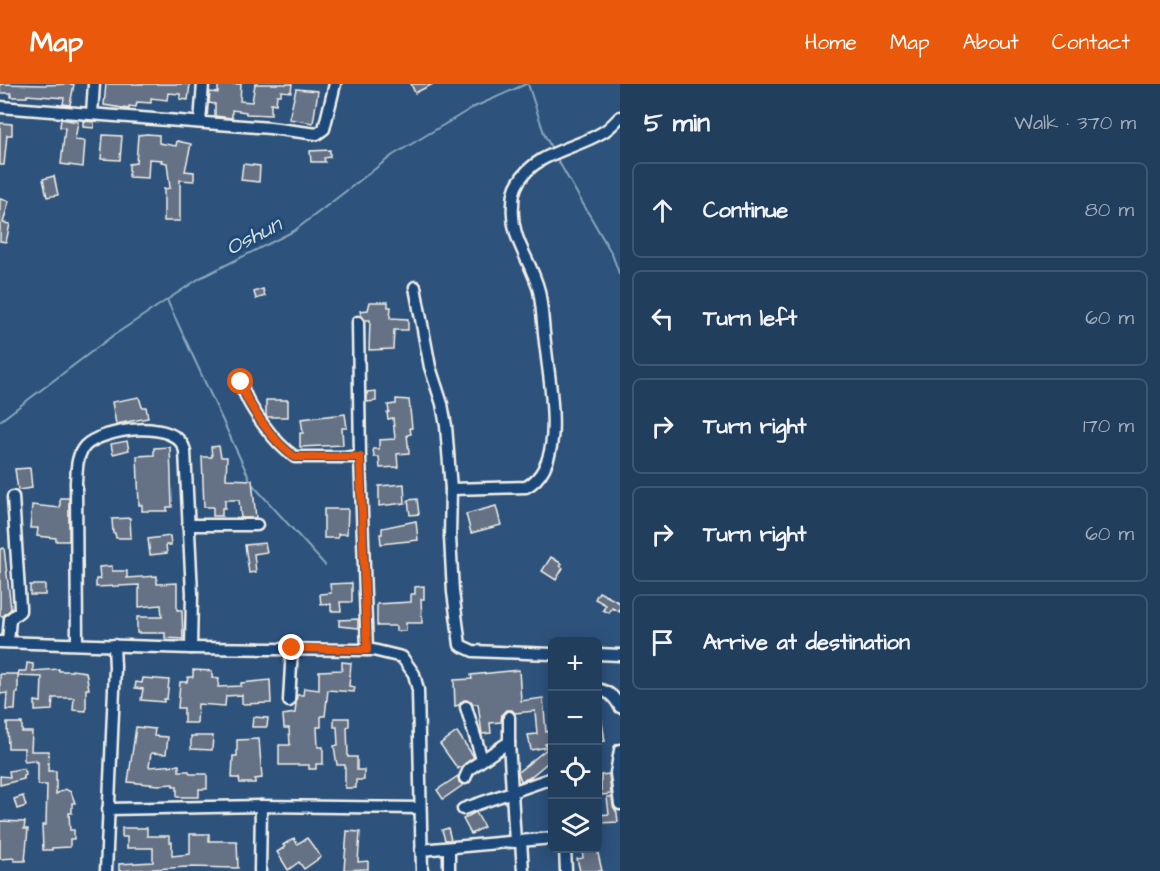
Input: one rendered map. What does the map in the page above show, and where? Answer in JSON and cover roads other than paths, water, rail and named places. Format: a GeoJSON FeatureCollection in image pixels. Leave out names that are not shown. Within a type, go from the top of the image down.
{"type":"FeatureCollection","features":[{"type":"Feature","properties":{"kind":"street"},"geometry":{"type":"LineString","coordinates":[[92,114],[94,84]]}},
{"type":"Feature","properties":{"kind":"street"},"geometry":{"type":"LineString","coordinates":[[200,122],[203,84]]}},
{"type":"Feature","properties":{"kind":"street"},"geometry":{"type":"LineString","coordinates":[[0,108],[200,122],[317,134],[325,125],[335,84]]}},
{"type":"Feature","properties":{"kind":"street"},"geometry":{"type":"LineString","coordinates":[[451,489],[526,487],[542,473],[549,457],[552,409],[539,292],[516,239],[512,217],[513,195],[522,176],[544,159],[605,131],[620,117]]}},
{"type":"Feature","properties":{"kind":"street"},"geometry":{"type":"LineString","coordinates":[[415,287],[430,367],[446,426],[451,489],[450,537],[453,592],[460,645],[473,651],[548,654]]}},
{"type":"Feature","properties":{"kind":"street"},"geometry":{"type":"LineString","coordinates":[[358,322],[367,650]]}},
{"type":"Feature","properties":{"kind":"street"},"geometry":{"type":"LineString","coordinates":[[241,382],[249,403],[280,444],[295,457],[360,457]]}},
{"type":"Feature","properties":{"kind":"street"},"geometry":{"type":"LineString","coordinates":[[77,644],[77,462],[85,446],[106,436],[137,429],[149,429],[168,432],[178,437],[184,446],[192,593],[191,648]]}},
{"type":"Feature","properties":{"kind":"street"},"geometry":{"type":"LineString","coordinates":[[13,497],[20,610],[10,619],[4,642],[191,648],[367,650],[402,657],[414,674],[419,699],[422,871]]}},
{"type":"Feature","properties":{"kind":"street"},"geometry":{"type":"LineString","coordinates":[[188,525],[257,525]]}},
{"type":"Feature","properties":{"kind":"street"},"geometry":{"type":"LineString","coordinates":[[106,871],[114,645]]}},
{"type":"Feature","properties":{"kind":"street"},"geometry":{"type":"LineString","coordinates":[[290,701],[292,648]]}},
{"type":"Feature","properties":{"kind":"street"},"geometry":{"type":"LineString","coordinates":[[602,654],[620,655]]}},
{"type":"Feature","properties":{"kind":"street"},"geometry":{"type":"LineString","coordinates":[[602,690],[609,692],[620,707]]}},
{"type":"Feature","properties":{"kind":"street"},"geometry":{"type":"LineString","coordinates":[[466,706],[482,759]]}},
{"type":"Feature","properties":{"kind":"street"},"geometry":{"type":"LineString","coordinates":[[509,717],[508,742],[523,871]]}},
{"type":"Feature","properties":{"kind":"street"},"geometry":{"type":"LineString","coordinates":[[465,778],[469,769],[508,742]]}},
{"type":"Feature","properties":{"kind":"street"},"geometry":{"type":"LineString","coordinates":[[620,756],[616,773],[620,804]]}},
{"type":"Feature","properties":{"kind":"street"},"geometry":{"type":"LineString","coordinates":[[463,809],[548,779]]}},
{"type":"Feature","properties":{"kind":"street"},"geometry":{"type":"LineString","coordinates":[[260,871],[261,807]]}},
{"type":"Feature","properties":{"kind":"street"},"geometry":{"type":"LineString","coordinates":[[108,809],[420,808]]}},
{"type":"Feature","properties":{"kind":"street"},"geometry":{"type":"LineString","coordinates":[[422,850],[548,838]]}},
{"type":"Feature","properties":{"kind":"street"},"geometry":{"type":"LineString","coordinates":[[449,848],[449,871]]}},
{"type":"Feature","properties":{"kind":"street"},"geometry":{"type":"LineString","coordinates":[[565,853],[567,871]]}},
{"type":"Feature","properties":{"kind":"waterway","name":"Oshun"},"geometry":{"type":"LineString","coordinates":[[0,421],[111,337],[200,278],[294,231],[393,155],[472,108],[526,84]]}},
{"type":"Feature","properties":{"kind":"waterway"},"geometry":{"type":"LineString","coordinates":[[528,84],[545,136],[552,149]]}},
{"type":"Feature","properties":{"kind":"waterway"},"geometry":{"type":"LineString","coordinates":[[556,157],[612,254],[620,276]]}},
{"type":"Feature","properties":{"kind":"waterway"},"geometry":{"type":"LineString","coordinates":[[167,300],[252,484],[325,565]]}}]}
